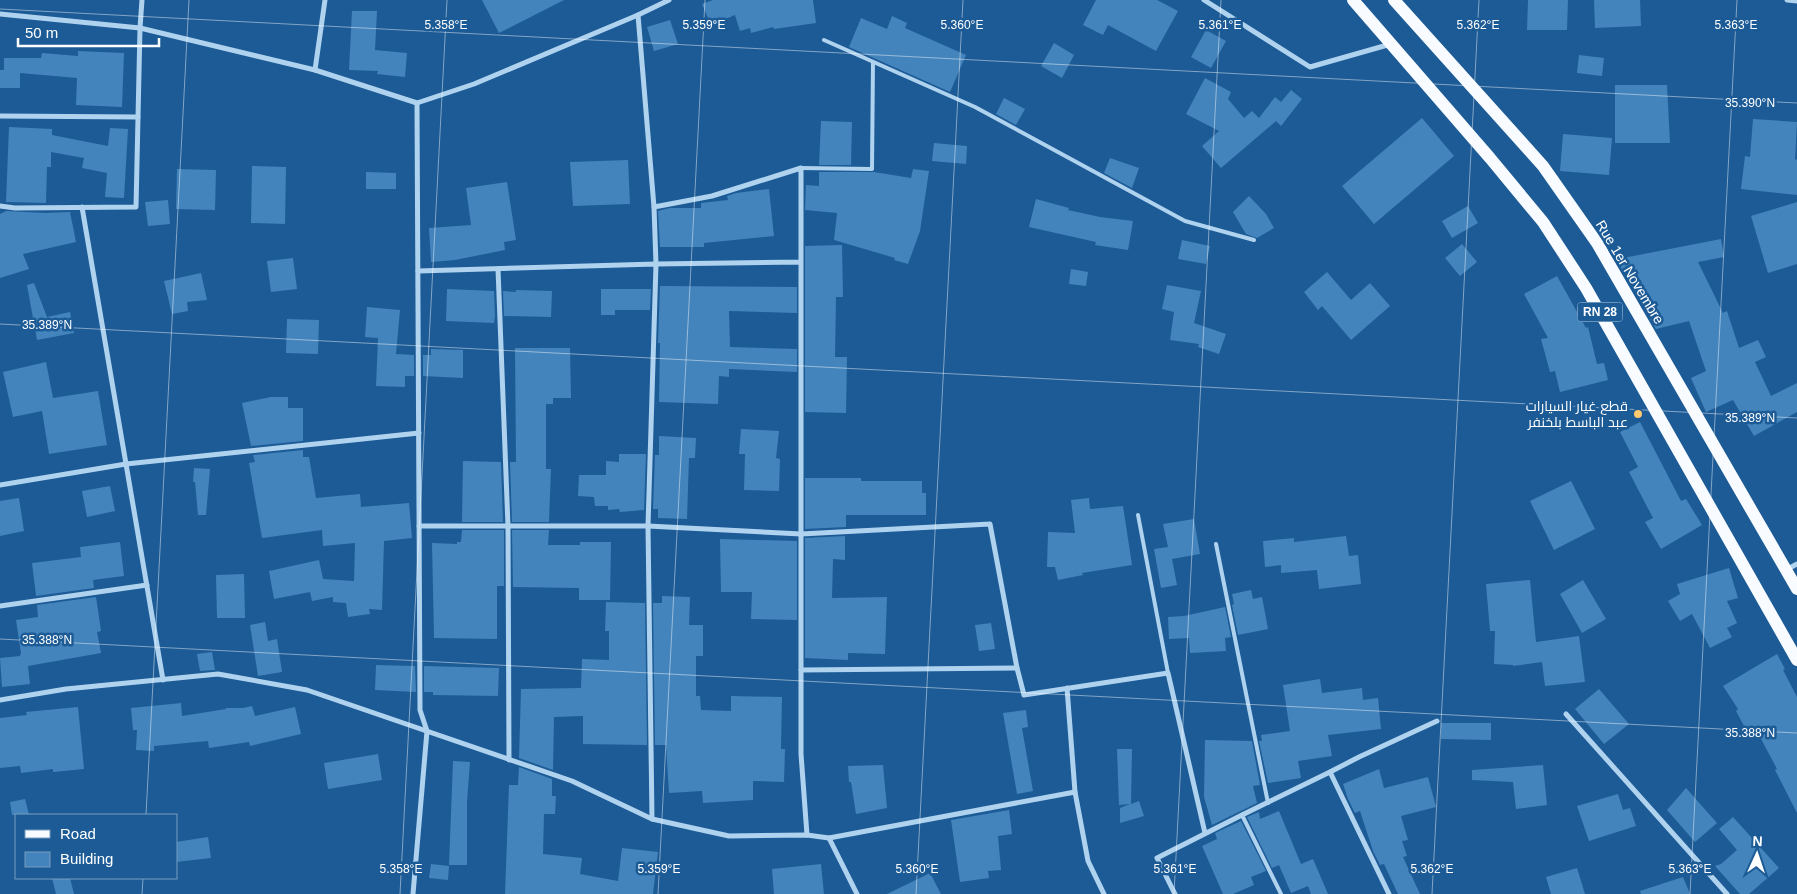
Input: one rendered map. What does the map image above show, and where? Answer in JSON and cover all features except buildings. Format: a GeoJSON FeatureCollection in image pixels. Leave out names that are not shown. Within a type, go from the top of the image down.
{"type":"FeatureCollection","features":[{"type":"Feature","properties":{"kind":"main road","name":"RN 28"},"geometry":{"type":"LineString","coordinates":[[1353,0],[1543,222],[1586,288],[1797,660]]}},
{"type":"Feature","properties":{"kind":"main road","name":"Rue 1er Novembre"},"geometry":{"type":"LineString","coordinates":[[1394,0],[1543,166],[1597,242],[1791,567],[1797,589]]}},
{"type":"Feature","properties":{"kind":"street"},"geometry":{"type":"LineString","coordinates":[[0,206],[15,208],[136,207],[142,0]]}},
{"type":"Feature","properties":{"kind":"street"},"geometry":{"type":"LineString","coordinates":[[315,70],[325,0]]}},
{"type":"Feature","properties":{"kind":"street"},"geometry":{"type":"LineString","coordinates":[[0,14],[140,28],[315,70],[417,103],[474,84],[638,15],[669,0]]}},
{"type":"Feature","properties":{"kind":"street"},"geometry":{"type":"LineString","coordinates":[[1204,0],[1310,67],[1391,44]]}},
{"type":"Feature","properties":{"kind":"street"},"geometry":{"type":"LineString","coordinates":[[1787,0],[1797,1]]}},
{"type":"Feature","properties":{"kind":"street"},"geometry":{"type":"LineString","coordinates":[[638,15],[654,207],[656,264],[648,526],[652,819]]}},
{"type":"Feature","properties":{"kind":"street"},"geometry":{"type":"LineString","coordinates":[[412,894],[426,731],[420,710],[417,103]]}},
{"type":"Feature","properties":{"kind":"street"},"geometry":{"type":"LineString","coordinates":[[0,116],[138,117]]}},
{"type":"Feature","properties":{"kind":"street"},"geometry":{"type":"LineString","coordinates":[[654,207],[712,196],[800,168],[801,754],[807,836]]}},
{"type":"Feature","properties":{"kind":"street"},"geometry":{"type":"LineString","coordinates":[[82,207],[163,680]]}},
{"type":"Feature","properties":{"kind":"street"},"geometry":{"type":"LineString","coordinates":[[418,271],[800,262]]}},
{"type":"Feature","properties":{"kind":"street"},"geometry":{"type":"LineString","coordinates":[[498,269],[508,526],[509,760]]}},
{"type":"Feature","properties":{"kind":"street"},"geometry":{"type":"LineString","coordinates":[[0,485],[126,464],[419,433]]}},
{"type":"Feature","properties":{"kind":"street"},"geometry":{"type":"LineString","coordinates":[[419,526],[648,526],[801,534],[990,524],[1017,668],[1024,695],[1168,673],[1205,833]]}},
{"type":"Feature","properties":{"kind":"street"},"geometry":{"type":"LineString","coordinates":[[0,606],[147,585]]}},
{"type":"Feature","properties":{"kind":"street"},"geometry":{"type":"LineString","coordinates":[[801,670],[1017,668]]}},
{"type":"Feature","properties":{"kind":"street"},"geometry":{"type":"LineString","coordinates":[[0,700],[66,689],[218,674],[307,690],[572,781],[652,819],[729,836],[807,836],[830,838],[1075,792]]}},
{"type":"Feature","properties":{"kind":"street"},"geometry":{"type":"LineString","coordinates":[[1067,688],[1075,792],[1088,861],[1104,894]]}},
{"type":"Feature","properties":{"kind":"street"},"geometry":{"type":"LineString","coordinates":[[1566,714],[1726,894]]}},
{"type":"Feature","properties":{"kind":"street"},"geometry":{"type":"LineString","coordinates":[[1175,894],[1158,858],[1358,757],[1437,721]]}},
{"type":"Feature","properties":{"kind":"street"},"geometry":{"type":"LineString","coordinates":[[1330,772],[1390,894]]}},
{"type":"Feature","properties":{"kind":"street"},"geometry":{"type":"LineString","coordinates":[[830,838],[857,894]]}},
{"type":"Feature","properties":{"kind":"lane"},"geometry":{"type":"LineString","coordinates":[[824,40],[975,107],[1185,221],[1254,240]]}},
{"type":"Feature","properties":{"kind":"lane"},"geometry":{"type":"LineString","coordinates":[[800,168],[872,169],[874,62]]}},
{"type":"Feature","properties":{"kind":"lane"},"geometry":{"type":"LineString","coordinates":[[1138,514],[1168,673]]}},
{"type":"Feature","properties":{"kind":"lane"},"geometry":{"type":"LineString","coordinates":[[1216,544],[1268,803]]}},
{"type":"Feature","properties":{"kind":"lane"},"geometry":{"type":"LineString","coordinates":[[1242,815],[1280,894]]}},
{"type":"Feature","properties":{"kind":"place","name":"قطع غيار السيارات عبد الباسط بلخنفر"},"geometry":{"type":"Point","coordinates":[1638,414]}}]}
